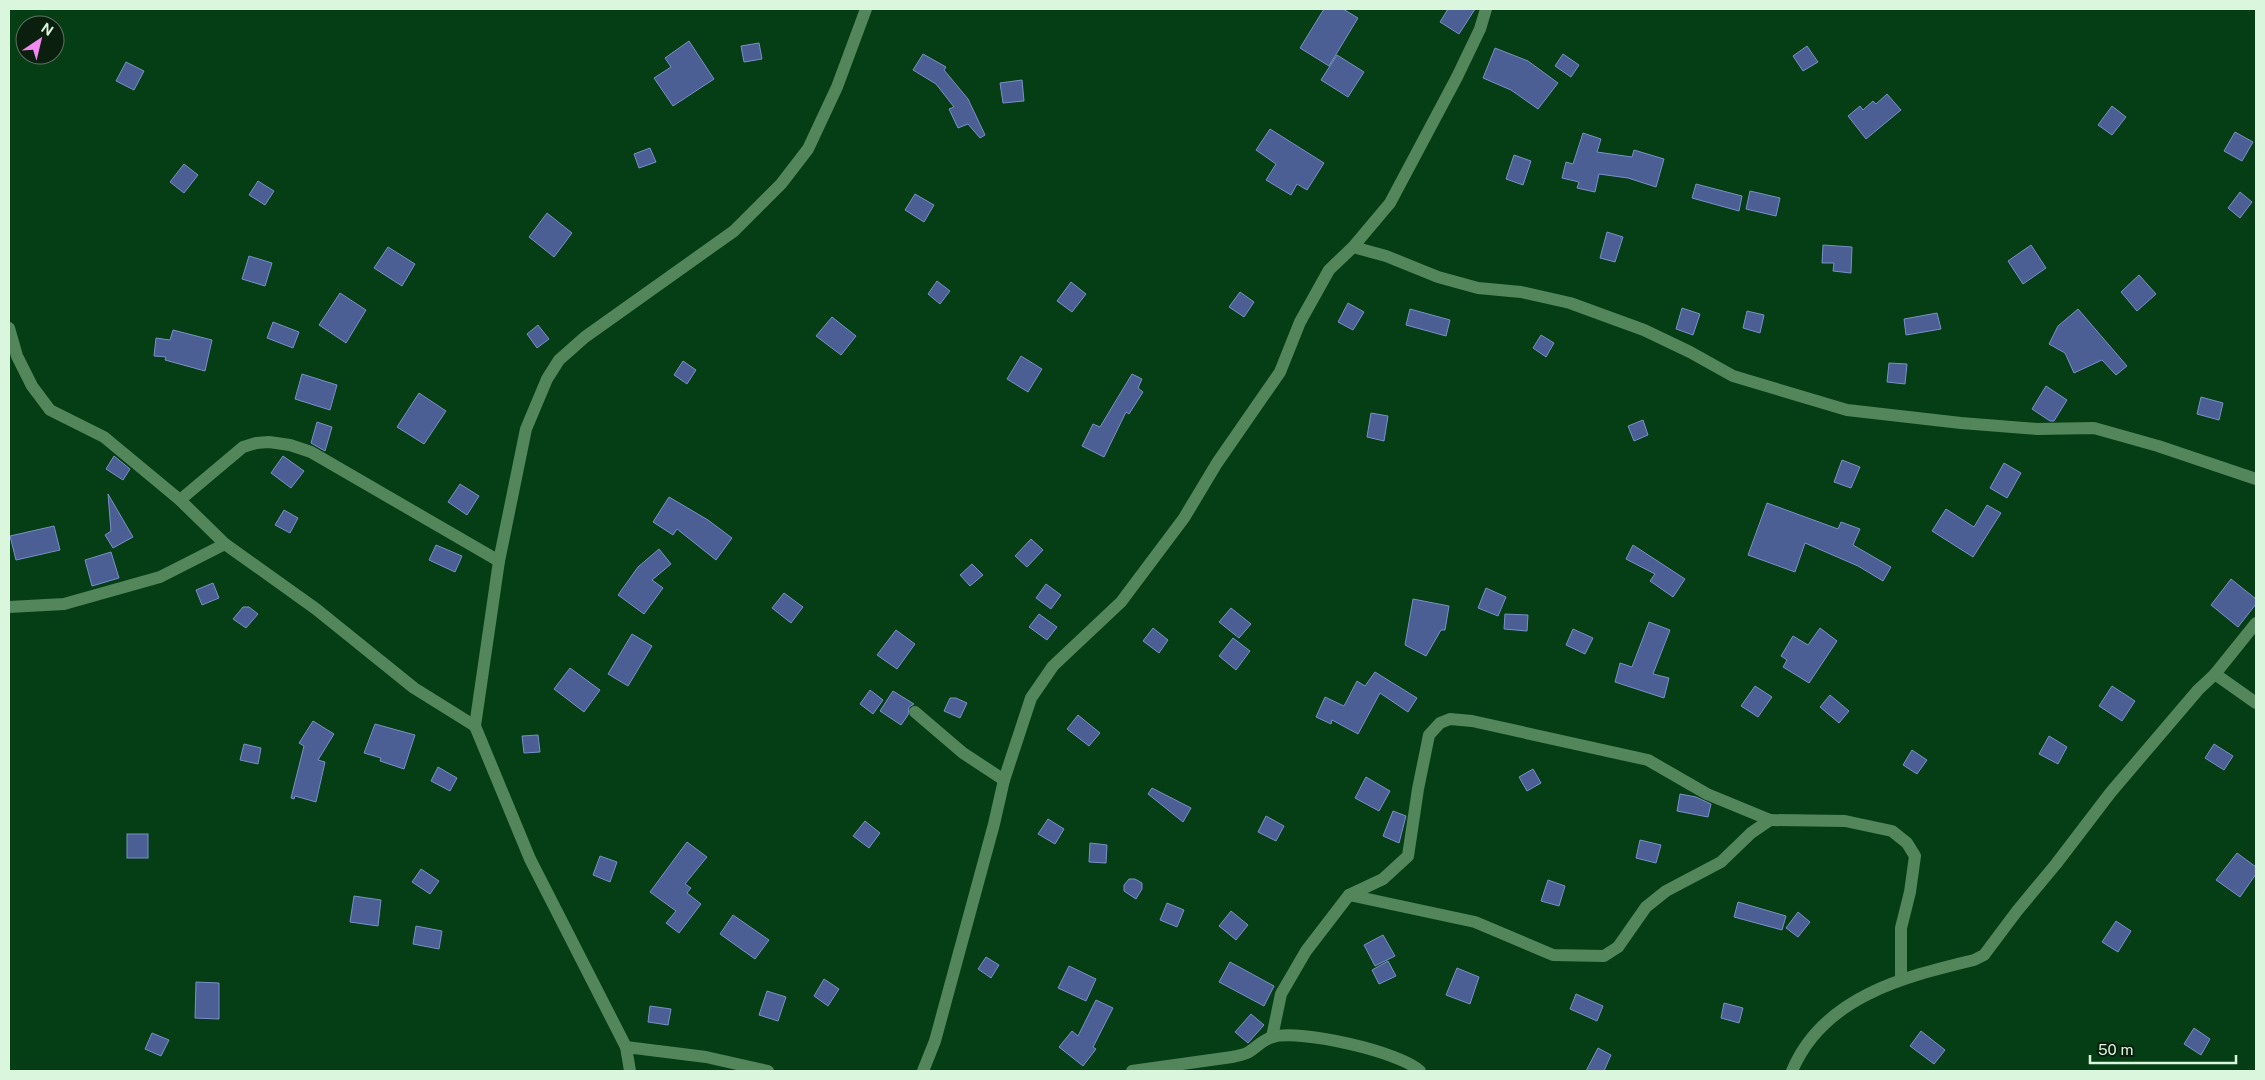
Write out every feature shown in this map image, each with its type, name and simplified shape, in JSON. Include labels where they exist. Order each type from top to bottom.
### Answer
[{"type":"street","points":[[630,1071],[626,1048],[530,859],[475,726],[499,561],[526,429],[546,379],[559,360],[585,337],[734,231],[781,184],[808,149],[837,87],[866,9]]},
{"type":"street","points":[[923,1071],[935,1041],[994,824],[1004,780],[1031,698],[1053,666],[1121,602],[1184,518],[1217,463],[1280,372],[1300,322],[1330,270],[1353,247],[1394,195],[1457,77],[1480,29],[1486,9]]},
{"type":"street","points":[[1353,247],[1386,256],[1438,276],[1478,288],[1520,292],[1570,302],[1644,330],[1690,352],[1733,376],[1847,410],[1970,424],[2037,429],[2094,428],[2158,446],[2256,479]]},
{"type":"street","points":[[9,328],[17,356],[32,386],[50,410],[104,437],[180,500],[224,544],[316,609],[414,688],[475,726]]},
{"type":"street","points":[[180,500],[243,448],[256,443],[269,442],[290,445],[311,452],[499,561]]},
{"type":"street","points":[[9,608],[64,604],[160,577],[224,544]]},
{"type":"street","points":[[1792,1071],[1798,1056],[1829,1018],[1875,990],[1901,978],[1974,960],[1984,955],[2110,792],[2198,690],[2215,674],[2256,623]]},
{"type":"street","points":[[2215,674],[2256,703]]},
{"type":"street","points":[[915,712],[963,753],[1004,780]]},
{"type":"street","points":[[1272,1037],[1281,994],[1306,951],[1349,895],[1383,879],[1408,856],[1418,789],[1430,735],[1440,723],[1450,719],[1472,721],[1648,760],[1707,794],[1770,820],[1845,821],[1892,831],[1907,843],[1915,856],[1910,892],[1901,928],[1901,978]]},
{"type":"street","points":[[1349,895],[1476,922],[1553,955],[1604,956],[1618,947],[1646,907],[1666,891],[1721,862],[1751,834],[1770,820]]},
{"type":"street","points":[[1132,1071],[1232,1057],[1246,1053],[1272,1037],[1315,1037],[1338,1041],[1396,1059],[1416,1067],[1420,1071]]},
{"type":"street","points":[[626,1048],[706,1057],[768,1071]]},
{"type":"building","points":[[1324,9],[1343,9],[1358,18],[1329,66],[1300,48]]},
{"type":"building","points":[[1448,9],[1475,9],[1459,34],[1440,22]]},
{"type":"building","points":[[689,41],[714,79],[673,106],[654,78],[671,67],[665,58]]},
{"type":"building","points":[[759,43],[762,59],[744,62],[741,46]]},
{"type":"building","points":[[1807,46],[1818,62],[1803,71],[1793,56]]},
{"type":"building","points":[[1495,48],[1528,61],[1558,83],[1538,109],[1511,90],[1483,78]]},
{"type":"building","points":[[923,54],[946,67],[944,70],[968,99],[985,135],[980,138],[968,124],[958,128],[949,109],[954,107],[936,84],[913,70]]},
{"type":"building","points":[[1563,54],[1579,65],[1571,77],[1555,66]]},
{"type":"building","points":[[1337,55],[1364,72],[1348,97],[1321,80]]},
{"type":"building","points":[[126,62],[144,71],[134,90],[116,81]]},
{"type":"building","points":[[1022,80],[1024,101],[1003,103],[1000,83]]},
{"type":"building","points":[[1887,94],[1901,110],[1866,139],[1848,116],[1860,106],[1863,110],[1873,101],[1876,104]]},
{"type":"building","points":[[2112,106],[2126,117],[2112,135],[2098,125]]},
{"type":"building","points":[[1270,129],[1324,163],[1307,190],[1297,184],[1291,195],[1266,180],[1276,164],[1256,150]]},
{"type":"building","points":[[2235,132],[2253,142],[2242,161],[2224,151]]},
{"type":"building","points":[[1583,133],[1601,139],[1597,152],[1632,157],[1634,150],[1664,159],[1656,187],[1628,178],[1599,174],[1595,192],[1577,188],[1579,182],[1562,178],[1566,162],[1573,164]]},
{"type":"building","points":[[650,148],[656,162],[639,168],[634,154]]},
{"type":"building","points":[[1514,155],[1531,161],[1523,185],[1506,179]]},
{"type":"building","points":[[184,164],[198,175],[184,193],[170,182]]},
{"type":"building","points":[[258,181],[274,191],[265,205],[249,195]]},
{"type":"building","points":[[1696,184],[1742,196],[1739,211],[1692,198]]},
{"type":"building","points":[[1750,191],[1780,198],[1776,216],[1746,209]]},
{"type":"building","points":[[2240,192],[2252,202],[2240,218],[2228,208]]},
{"type":"building","points":[[915,194],[934,205],[924,222],[905,210]]},
{"type":"building","points":[[547,213],[572,233],[554,257],[529,237]]},
{"type":"building","points":[[1607,232],[1623,237],[1615,262],[1600,258]]},
{"type":"building","points":[[1823,245],[1852,247],[1851,273],[1833,271],[1834,263],[1822,263]]},
{"type":"building","points":[[2031,245],[2046,268],[2023,284],[2008,261]]},
{"type":"building","points":[[388,247],[415,264],[402,286],[374,268]]},
{"type":"building","points":[[249,256],[272,263],[265,286],[242,279]]},
{"type":"building","points":[[2139,275],[2156,294],[2137,311],[2121,292]]},
{"type":"building","points":[[937,281],[950,291],[940,304],[928,294]]},
{"type":"building","points":[[1071,282],[1086,294],[1072,312],[1057,301]]},
{"type":"building","points":[[1240,292],[1254,302],[1244,317],[1229,307]]},
{"type":"building","points":[[340,293],[366,310],[346,343],[319,325]]},
{"type":"building","points":[[1348,303],[1364,312],[1353,330],[1338,322]]},
{"type":"building","points":[[1682,308],[1700,314],[1693,335],[1676,329]]},
{"type":"building","points":[[1410,309],[1450,320],[1446,336],[1406,325]]},
{"type":"building","points":[[2078,309],[2127,366],[2116,375],[2102,360],[2074,373],[2065,353],[2049,344],[2058,326]]},
{"type":"building","points":[[1747,311],[1764,315],[1760,333],[1743,328]]},
{"type":"building","points":[[1937,313],[1941,329],[1906,335],[1904,319]]},
{"type":"building","points":[[832,317],[856,336],[841,355],[816,336]]},
{"type":"building","points":[[273,322],[299,332],[293,348],[267,338]]},
{"type":"building","points":[[538,325],[549,339],[537,348],[527,334]]},
{"type":"building","points":[[173,330],[212,340],[205,371],[165,360],[166,357],[154,356],[156,338],[170,340]]},
{"type":"building","points":[[1541,335],[1554,343],[1546,357],[1533,348]]},
{"type":"building","points":[[1021,356],[1042,369],[1028,392],[1007,379]]},
{"type":"building","points":[[683,361],[696,370],[687,384],[674,375]]},
{"type":"building","points":[[1889,363],[1907,364],[1905,384],[1887,382]]},
{"type":"building","points":[[302,374],[337,385],[330,410],[295,399]]},
{"type":"building","points":[[1132,374],[1142,379],[1138,388],[1143,392],[1129,414],[1126,412],[1104,457],[1082,446],[1093,424],[1100,427]]},
{"type":"building","points":[[2046,386],[2067,400],[2054,421],[2050,421],[2032,409]]},
{"type":"building","points":[[419,393],[446,411],[424,444],[397,427]]},
{"type":"building","points":[[2201,397],[2223,403],[2219,420],[2197,414]]},
{"type":"building","points":[[1371,413],[1388,416],[1384,441],[1367,437]]},
{"type":"building","points":[[1643,420],[1648,435],[1634,441],[1628,426]]},
{"type":"building","points":[[317,422],[332,427],[325,451],[311,443]]},
{"type":"building","points":[[114,456],[130,469],[123,480],[106,469]]},
{"type":"building","points":[[283,456],[304,471],[291,488],[271,473]]},
{"type":"building","points":[[1842,460],[1860,467],[1851,488],[1834,482]]},
{"type":"building","points":[[2004,463],[2021,473],[2007,498],[1990,488]]},
{"type":"building","points":[[460,484],[479,496],[467,515],[448,502]]},
{"type":"building","points":[[108,494],[133,537],[113,548],[105,535],[111,531]]},
{"type":"building","points":[[669,497],[708,520],[732,538],[716,560],[677,529],[673,535],[653,522]]},
{"type":"building","points":[[1767,503],[1838,529],[1841,522],[1860,529],[1853,545],[1891,567],[1883,581],[1858,566],[1805,543],[1795,572],[1748,555]]},
{"type":"building","points":[[1987,505],[2001,513],[1973,557],[1932,531],[1946,509],[1974,527]]},
{"type":"building","points":[[284,510],[298,518],[290,533],[275,525]]},
{"type":"building","points":[[54,526],[60,550],[16,560],[10,536]]},
{"type":"building","points":[[1031,539],[1043,550],[1027,567],[1015,556]]},
{"type":"building","points":[[436,545],[462,556],[455,572],[429,560]]},
{"type":"building","points":[[1633,545],[1685,579],[1673,597],[1650,581],[1655,574],[1626,559]]},
{"type":"building","points":[[659,549],[671,564],[652,580],[663,588],[644,614],[618,595],[638,567]]},
{"type":"building","points":[[111,552],[119,578],[92,586],[85,560]]},
{"type":"building","points":[[972,564],[983,575],[970,586],[960,575]]},
{"type":"building","points":[[2231,579],[2256,599],[2256,604],[2238,627],[2211,605]]},
{"type":"building","points":[[213,583],[219,598],[202,605],[196,590]]},
{"type":"building","points":[[1046,584],[1061,595],[1051,609],[1036,598]]},
{"type":"building","points":[[1486,588],[1506,597],[1498,616],[1478,608]]},
{"type":"building","points":[[784,593],[803,607],[791,623],[772,608]]},
{"type":"building","points":[[1413,599],[1449,606],[1445,630],[1441,630],[1426,656],[1405,645]]},
{"type":"building","points":[[243,607],[249,607],[258,614],[246,628],[233,619]]},
{"type":"building","points":[[1231,608],[1251,624],[1239,638],[1219,622]]},
{"type":"building","points":[[1039,614],[1057,627],[1047,640],[1029,627]]},
{"type":"building","points":[[1505,614],[1528,615],[1527,631],[1504,629]]},
{"type":"building","points":[[1649,622],[1670,630],[1653,674],[1669,678],[1664,698],[1615,682],[1620,663],[1632,667]]},
{"type":"building","points":[[1153,628],[1168,640],[1159,653],[1143,641]]},
{"type":"building","points":[[1820,628],[1837,641],[1809,683],[1783,667],[1787,660],[1781,656],[1793,636],[1808,645]]},
{"type":"building","points":[[1573,629],[1593,638],[1585,654],[1566,645]]},
{"type":"building","points":[[896,630],[915,644],[897,669],[877,655]]},
{"type":"building","points":[[632,634],[652,646],[628,686],[608,674]]},
{"type":"building","points":[[1233,638],[1250,651],[1236,670],[1219,656]]},
{"type":"building","points":[[570,668],[600,690],[584,712],[554,689]]},
{"type":"building","points":[[1375,672],[1417,698],[1408,712],[1380,693],[1358,734],[1332,720],[1331,724],[1316,717],[1325,697],[1344,706],[1357,681],[1365,686]]},
{"type":"building","points":[[1755,686],[1772,697],[1758,717],[1741,706]]},
{"type":"building","points":[[2112,686],[2135,701],[2122,721],[2099,706]]},
{"type":"building","points":[[870,690],[883,700],[873,714],[860,704]]},
{"type":"building","points":[[893,691],[914,704],[909,707],[908,715],[901,725],[880,711]]},
{"type":"building","points":[[1830,695],[1849,711],[1839,723],[1820,707]]},
{"type":"building","points":[[950,698],[956,698],[967,703],[960,718],[944,711]]},
{"type":"building","points":[[1078,715],[1100,733],[1089,746],[1067,729]]},
{"type":"building","points":[[313,721],[334,734],[318,760],[325,762],[316,802],[295,796],[294,799],[291,798],[304,746],[299,743]]},
{"type":"building","points":[[375,724],[415,735],[404,769],[380,761],[381,758],[364,753]]},
{"type":"building","points":[[538,735],[540,752],[524,753],[522,736]]},
{"type":"building","points":[[2049,736],[2067,747],[2058,764],[2039,754]]},
{"type":"building","points":[[244,744],[261,748],[258,764],[240,760]]},
{"type":"building","points":[[2214,744],[2233,756],[2224,770],[2205,758]]},
{"type":"building","points":[[1912,750],[1927,760],[1917,774],[1903,765]]},
{"type":"building","points":[[438,767],[457,778],[450,791],[431,781]]},
{"type":"building","points":[[1533,769],[1541,783],[1527,791],[1519,777]]},
{"type":"building","points":[[1366,777],[1390,791],[1379,811],[1355,798]]},
{"type":"building","points":[[1152,788],[1191,808],[1183,822],[1148,794]]},
{"type":"building","points":[[1680,794],[1696,797],[1711,804],[1708,817],[1677,811]]},
{"type":"building","points":[[1393,811],[1406,816],[1399,843],[1383,836]]},
{"type":"building","points":[[1266,816],[1284,826],[1276,841],[1258,832]]},
{"type":"building","points":[[1048,819],[1064,829],[1055,844],[1038,834]]},
{"type":"building","points":[[865,821],[880,833],[869,848],[853,836]]},
{"type":"building","points":[[127,834],[148,834],[148,858],[127,858]]},
{"type":"building","points":[[1640,840],[1661,845],[1656,863],[1636,858]]},
{"type":"building","points":[[687,842],[707,857],[685,884],[691,888],[687,893],[701,904],[679,933],[666,923],[676,911],[650,892]]},
{"type":"building","points":[[1090,843],[1107,845],[1106,863],[1089,862]]},
{"type":"building","points":[[2237,853],[2256,867],[2256,874],[2240,897],[2216,880]]},
{"type":"building","points":[[600,856],[617,862],[610,882],[593,875]]},
{"type":"building","points":[[421,869],[439,881],[430,894],[412,882]]},
{"type":"building","points":[[1129,879],[1135,879],[1142,883],[1142,889],[1136,899],[1124,891],[1124,885]]},
{"type":"building","points":[[1548,880],[1565,886],[1559,906],[1541,901]]},
{"type":"building","points":[[354,896],[381,900],[378,926],[350,922]]},
{"type":"building","points":[[1738,902],[1786,916],[1782,930],[1734,917]]},
{"type":"building","points":[[1167,903],[1184,910],[1177,927],[1160,920]]},
{"type":"building","points":[[1231,911],[1248,925],[1236,940],[1219,926]]},
{"type":"building","points":[[1798,912],[1810,922],[1798,937],[1786,928]]},
{"type":"building","points":[[733,915],[769,940],[755,959],[720,934]]},
{"type":"building","points":[[2116,921],[2131,931],[2118,952],[2102,942]]},
{"type":"building","points":[[416,926],[442,931],[439,949],[413,944]]},
{"type":"building","points":[[1383,935],[1395,956],[1375,966],[1364,945]]},
{"type":"building","points":[[986,957],[999,965],[991,978],[978,969]]},
{"type":"building","points":[[1388,961],[1396,976],[1379,984],[1372,970]]},
{"type":"building","points":[[1230,962],[1274,986],[1264,1006],[1219,982]]},
{"type":"building","points":[[1069,966],[1096,979],[1086,1001],[1058,988]]},
{"type":"building","points":[[1457,968],[1479,977],[1470,1004],[1446,995]]},
{"type":"building","points":[[824,979],[839,989],[828,1006],[814,996]]},
{"type":"building","points":[[196,982],[219,983],[219,1019],[195,1018]]},
{"type":"building","points":[[767,991],[786,997],[778,1021],[759,1015]]},
{"type":"building","points":[[1576,994],[1603,1006],[1597,1021],[1570,1009]]},
{"type":"building","points":[[1096,1000],[1113,1008],[1093,1047],[1096,1049],[1083,1066],[1059,1047],[1072,1031],[1078,1036]]},
{"type":"building","points":[[1724,1003],[1743,1008],[1739,1023],[1721,1018]]},
{"type":"building","points":[[650,1006],[671,1009],[668,1025],[648,1022]]},
{"type":"building","points":[[1251,1014],[1264,1025],[1248,1043],[1235,1032]]},
{"type":"building","points":[[2194,1028],[2210,1039],[2201,1055],[2184,1044]]},
{"type":"building","points":[[1921,1031],[1945,1050],[1934,1064],[1910,1046]]},
{"type":"building","points":[[152,1033],[169,1040],[161,1056],[145,1049]]},
{"type":"building","points":[[1598,1048],[1611,1055],[1604,1071],[1586,1071]]}]
